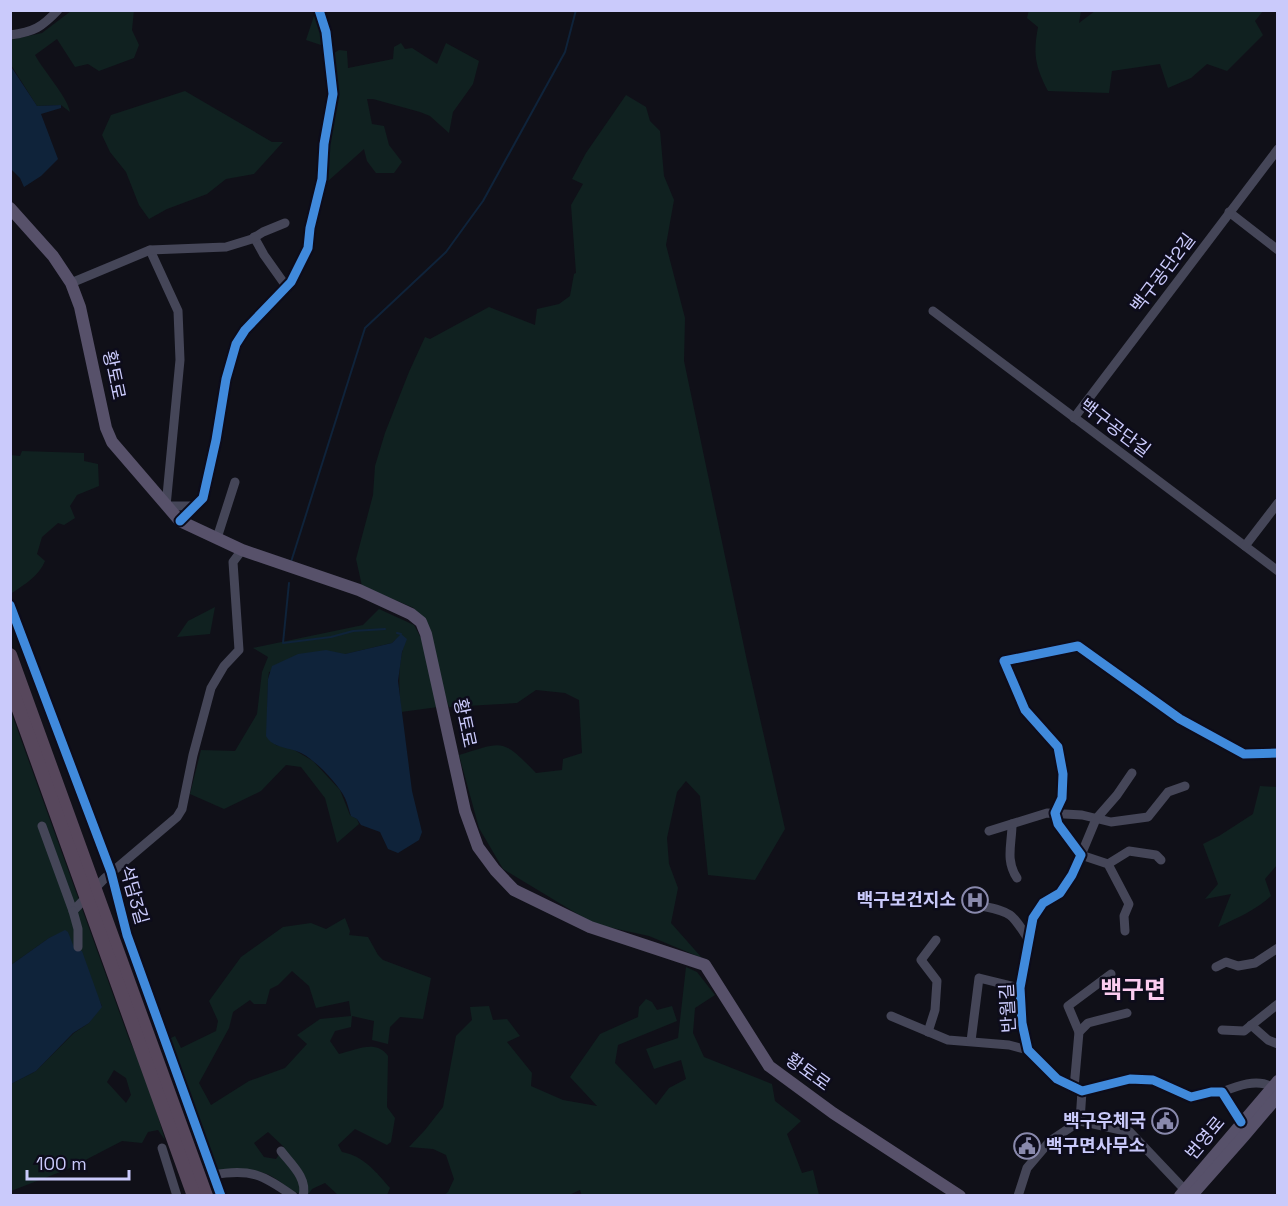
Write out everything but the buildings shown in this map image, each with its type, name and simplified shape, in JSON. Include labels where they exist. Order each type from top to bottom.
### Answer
[{"type":"highway","points":[[10,655],[98,913],[206,1196]]},
{"type":"highway","points":[[10,685],[85,877]]},
{"type":"highway","points":[[98,913],[194,1196]]},
{"type":"main road","name":"황토로","points":[[10,208],[53,256],[71,283],[80,307],[106,428],[112,442],[166,506],[185,524],[242,550],[359,590],[411,614],[421,622],[426,634],[446,719],[465,811],[478,847],[514,890],[590,927],[705,965],[769,1066],[833,1113],[960,1196]]},
{"type":"main road","name":"번영로","points":[[1187,1194],[1241,1122],[1276,1088]]},
{"type":"main road","name":"번영로","points":[[1187,1194],[1244,1137],[1276,1088]]},
{"type":"street","points":[[10,35],[28,33],[45,25],[58,10]]},
{"type":"street","points":[[185,524],[193,506],[203,498],[226,380],[236,344],[245,330],[286,286],[308,248],[310,228],[322,179],[324,144],[333,94],[326,32],[319,10]]},
{"type":"street","name":"백구공단2길","points":[[1074,418],[1278,149]]},
{"type":"street","points":[[1229,212],[1278,250]]},
{"type":"street","points":[[71,283],[150,250],[226,247],[285,224]]},
{"type":"street","points":[[254,237],[286,286]]},
{"type":"street","points":[[150,250],[178,311],[180,360],[166,506],[193,506]]},
{"type":"street","name":"백구공단길","points":[[933,311],[1278,571]]},
{"type":"street","points":[[217,538],[235,482]]},
{"type":"street","points":[[1245,546],[1278,503]]},
{"type":"street","points":[[73,911],[111,872],[177,817],[182,809],[193,755],[211,688],[224,666],[239,650],[233,562],[242,550]]},
{"type":"street","name":"석담3길","points":[[10,605],[111,872],[127,935],[221,1196]]},
{"type":"street","points":[[1125,931],[1124,916],[1129,904],[1108,864],[1081,855],[1058,824],[1055,813],[1062,798],[1063,774],[1058,747],[1025,710],[1004,661],[1078,646],[1180,719],[1244,754],[1278,753]]},
{"type":"street","name":"반월길","points":[[1028,1050],[1022,1023],[1020,988],[1033,918],[1043,903],[1060,893],[1072,875],[1096,819],[1132,773]]},
{"type":"street","points":[[989,831],[1047,813],[1082,814],[1111,822],[1148,817],[1168,792],[1185,786]]},
{"type":"street","points":[[1012,824],[1010,868],[1017,878]]},
{"type":"street","points":[[42,826],[73,911],[78,929],[78,947]]},
{"type":"street","points":[[1108,864],[1129,850],[1156,855],[1161,860]]},
{"type":"street","points":[[982,906],[1007,912],[1019,924],[1028,939]]},
{"type":"street","points":[[928,1032],[935,1010],[937,981],[921,960],[936,940]]},
{"type":"street","points":[[1216,967],[1226,962],[1238,966],[1255,963],[1278,948]]},
{"type":"street","points":[[1018,1195],[1027,1168],[1050,1141],[1080,1121],[1079,1032],[1068,1006],[1111,974]]},
{"type":"street","name":"반월길","points":[[971,1041],[979,978],[1020,988]]},
{"type":"street","points":[[1222,1030],[1244,1031],[1278,1004]]},
{"type":"street","points":[[1079,1032],[1088,1023],[1127,1013]]},
{"type":"street","name":"반월길","points":[[891,1016],[948,1040],[1009,1045],[1028,1050],[1057,1079],[1078,1089]]},
{"type":"street","points":[[1251,1025],[1268,1040],[1278,1044]]},
{"type":"street","points":[[1078,1089],[1130,1079],[1154,1080],[1191,1097],[1222,1092],[1244,1084],[1266,1083],[1276,1088]]},
{"type":"street","points":[[1222,1092],[1241,1122]]},
{"type":"street","name":"번영로","points":[[1080,1121],[1130,1132],[1187,1194]]},
{"type":"street","points":[[162,1148],[177,1196]]},
{"type":"street","points":[[281,1151],[302,1181],[303,1196]]},
{"type":"street","points":[[213,1175],[230,1172],[257,1173],[293,1196]]},
{"type":"shaded area","points":[[134,10],[132,30],[139,45],[134,58],[99,71],[88,64],[75,67],[57,39],[35,55],[65,99],[70,112],[61,105],[37,106],[11,65],[10,40],[42,33],[71,11]]},
{"type":"shaded area","points":[[1029,10],[1081,11],[1079,23],[1095,11],[1263,11],[1255,21],[1263,35],[1227,71],[1207,64],[1191,78],[1168,88],[1160,64],[1112,71],[1109,93],[1048,91],[1036,60],[1038,27],[1027,18]]},
{"type":"shaded area","points":[[315,13],[321,30],[321,45],[306,40]]},
{"type":"shaded area","points":[[401,43],[405,49],[412,48],[437,64],[446,43],[479,61],[473,84],[453,112],[449,133],[430,116],[367,99],[372,124],[384,126],[389,145],[402,162],[394,173],[376,173],[367,161],[364,149],[328,181],[331,55],[339,50],[347,51],[348,68],[393,59],[394,47]]},
{"type":"shaded area","points":[[185,91],[272,142],[283,142],[254,174],[226,179],[207,194],[167,209],[149,219],[139,205],[126,172],[110,152],[102,135],[111,115]]},
{"type":"shaded area","points":[[626,95],[646,107],[650,121],[660,131],[664,176],[674,200],[666,245],[685,318],[684,361],[785,829],[755,880],[708,875],[700,796],[686,781],[677,792],[667,838],[669,864],[678,888],[671,923],[702,958],[649,936],[594,924],[503,869],[479,828],[459,755],[494,745],[502,746],[516,753],[536,773],[562,770],[563,759],[582,753],[579,700],[565,693],[536,690],[517,703],[449,707],[414,608],[362,586],[356,559],[373,495],[375,466],[385,433],[425,337],[430,339],[489,307],[535,325],[537,309],[559,304],[570,296],[576,273],[571,205],[583,184],[572,179],[586,153]]},
{"type":"shaded area","points":[[22,451],[84,453],[84,461],[98,464],[99,486],[77,495],[70,506],[75,518],[64,525],[58,523],[42,537],[37,554],[45,561],[31,579],[12,593],[10,589],[11,455],[20,456]]},
{"type":"shaded area","points":[[215,607],[210,634],[177,637],[188,621]]},
{"type":"shaded area","points":[[379,609],[414,625],[422,640],[438,707],[401,712],[400,666],[406,639],[269,672],[268,679],[267,736],[276,745],[291,748],[313,761],[340,790],[350,815],[357,819],[359,824],[337,843],[325,798],[301,767],[286,765],[261,791],[224,809],[190,794],[201,750],[235,751],[257,714],[262,672],[268,657],[253,648],[363,625]]},
{"type":"shaded area","points":[[10,709],[129,1039],[146,1076],[165,1140],[158,1130],[148,1132],[142,1143],[122,1141],[68,1169],[11,1191],[11,1084],[36,1071],[74,1033],[89,1023],[102,1006],[65,931],[49,938],[11,965]],"holes":[[[114,1070],[126,1078],[131,1095],[126,1103],[107,1082]]]},
{"type":"shaded area","points":[[1260,786],[1277,787],[1277,865],[1265,879],[1271,896],[1253,910],[1218,927],[1231,894],[1205,899],[1218,884],[1203,844],[1253,814]]},
{"type":"shaded area","points":[[345,918],[350,931],[349,935],[368,937],[383,960],[431,978],[423,1019],[400,1017],[390,1027],[388,1044],[372,1040],[374,1021],[352,1016],[351,1027],[335,1031],[330,1041],[339,1054],[372,1047],[378,1048],[388,1056],[387,1107],[395,1118],[391,1142],[387,1145],[355,1129],[338,1145],[342,1152],[357,1157],[374,1171],[390,1188],[387,1195],[338,1195],[325,1183],[312,1189],[308,1195],[297,1193],[261,1172],[215,1170],[211,1151],[169,1039],[175,1036],[181,1048],[216,1031],[218,1021],[209,1001],[241,957],[283,927],[311,923],[326,929]],"holes":[[[292,971],[309,986],[316,1008],[349,1001],[351,1016],[320,1019],[297,1035],[307,1044],[285,1068],[249,1081],[211,1105],[199,1083],[229,1028],[233,1012],[250,1000],[254,1004],[266,1004],[270,989],[278,985]],[[268,1132],[284,1147],[276,1159],[264,1157],[254,1143]]]},
{"type":"shaded area","points":[[686,967],[697,972],[715,995],[695,1008],[693,1033],[704,1057],[772,1084],[775,1101],[801,1121],[787,1134],[802,1173],[813,1170],[819,1195],[582,1196],[580,1190],[567,1196],[444,1195],[448,1192],[454,1179],[446,1155],[433,1149],[409,1147],[443,1107],[456,1036],[472,1020],[470,1007],[489,1006],[493,1020],[507,1019],[520,1036],[507,1042],[532,1073],[531,1086],[563,1100],[597,1106],[570,1077],[600,1034],[638,1017],[639,1007],[646,999],[652,1002],[657,1010],[672,1006],[677,1021],[618,1045],[615,1063],[656,1105],[669,1088],[686,1079],[681,1060],[654,1069],[646,1049],[678,1038]]},
{"type":"water","points":[[10,65],[37,106],[61,105],[61,108],[41,114],[58,159],[41,176],[24,187],[20,178],[11,169]]},
{"type":"water","points":[[401,634],[407,639],[402,652],[398,681],[412,791],[422,832],[419,840],[398,853],[388,849],[380,832],[361,825],[351,816],[342,793],[333,780],[314,762],[298,752],[273,743],[266,736],[268,679],[272,666],[298,654],[326,650],[345,654],[392,643]]},
{"type":"water","points":[[65,930],[75,950],[82,951],[102,1007],[89,1023],[73,1033],[36,1071],[11,1084],[11,965],[49,938]]},
{"type":"waterway","points":[[291,562],[365,328],[446,252],[483,201],[565,52],[576,10]]},
{"type":"waterway","points":[[289,583],[283,643],[331,637],[353,631],[385,629]]},
{"type":"waterway","points":[[397,633],[401,634]]},
{"type":"cycle path","points":[[180,521],[203,498],[226,379],[236,344],[245,330],[291,282],[308,248],[310,228],[322,179],[324,144],[333,94],[326,32],[319,10]]},
{"type":"cycle path","points":[[10,605],[111,872],[127,935],[221,1196]]},
{"type":"cycle path","points":[[1241,1122],[1222,1092],[1191,1097],[1153,1080],[1130,1079],[1082,1091],[1057,1079],[1028,1050],[1022,1023],[1020,988],[1033,918],[1043,903],[1060,893],[1081,855],[1058,824],[1055,813],[1062,798],[1063,774],[1058,747],[1025,710],[1004,661],[1078,646],[1180,719],[1244,754],[1278,753]]},
{"type":"place","name":"백구보건지소","points":[[975,900]]},
{"type":"place","name":"백구우체국","points":[[1165,1121]]},
{"type":"place","name":"백구면사무소","points":[[1027,1146]]},
{"type":"district","name":"백구면","points":[[1133,990]]}]
